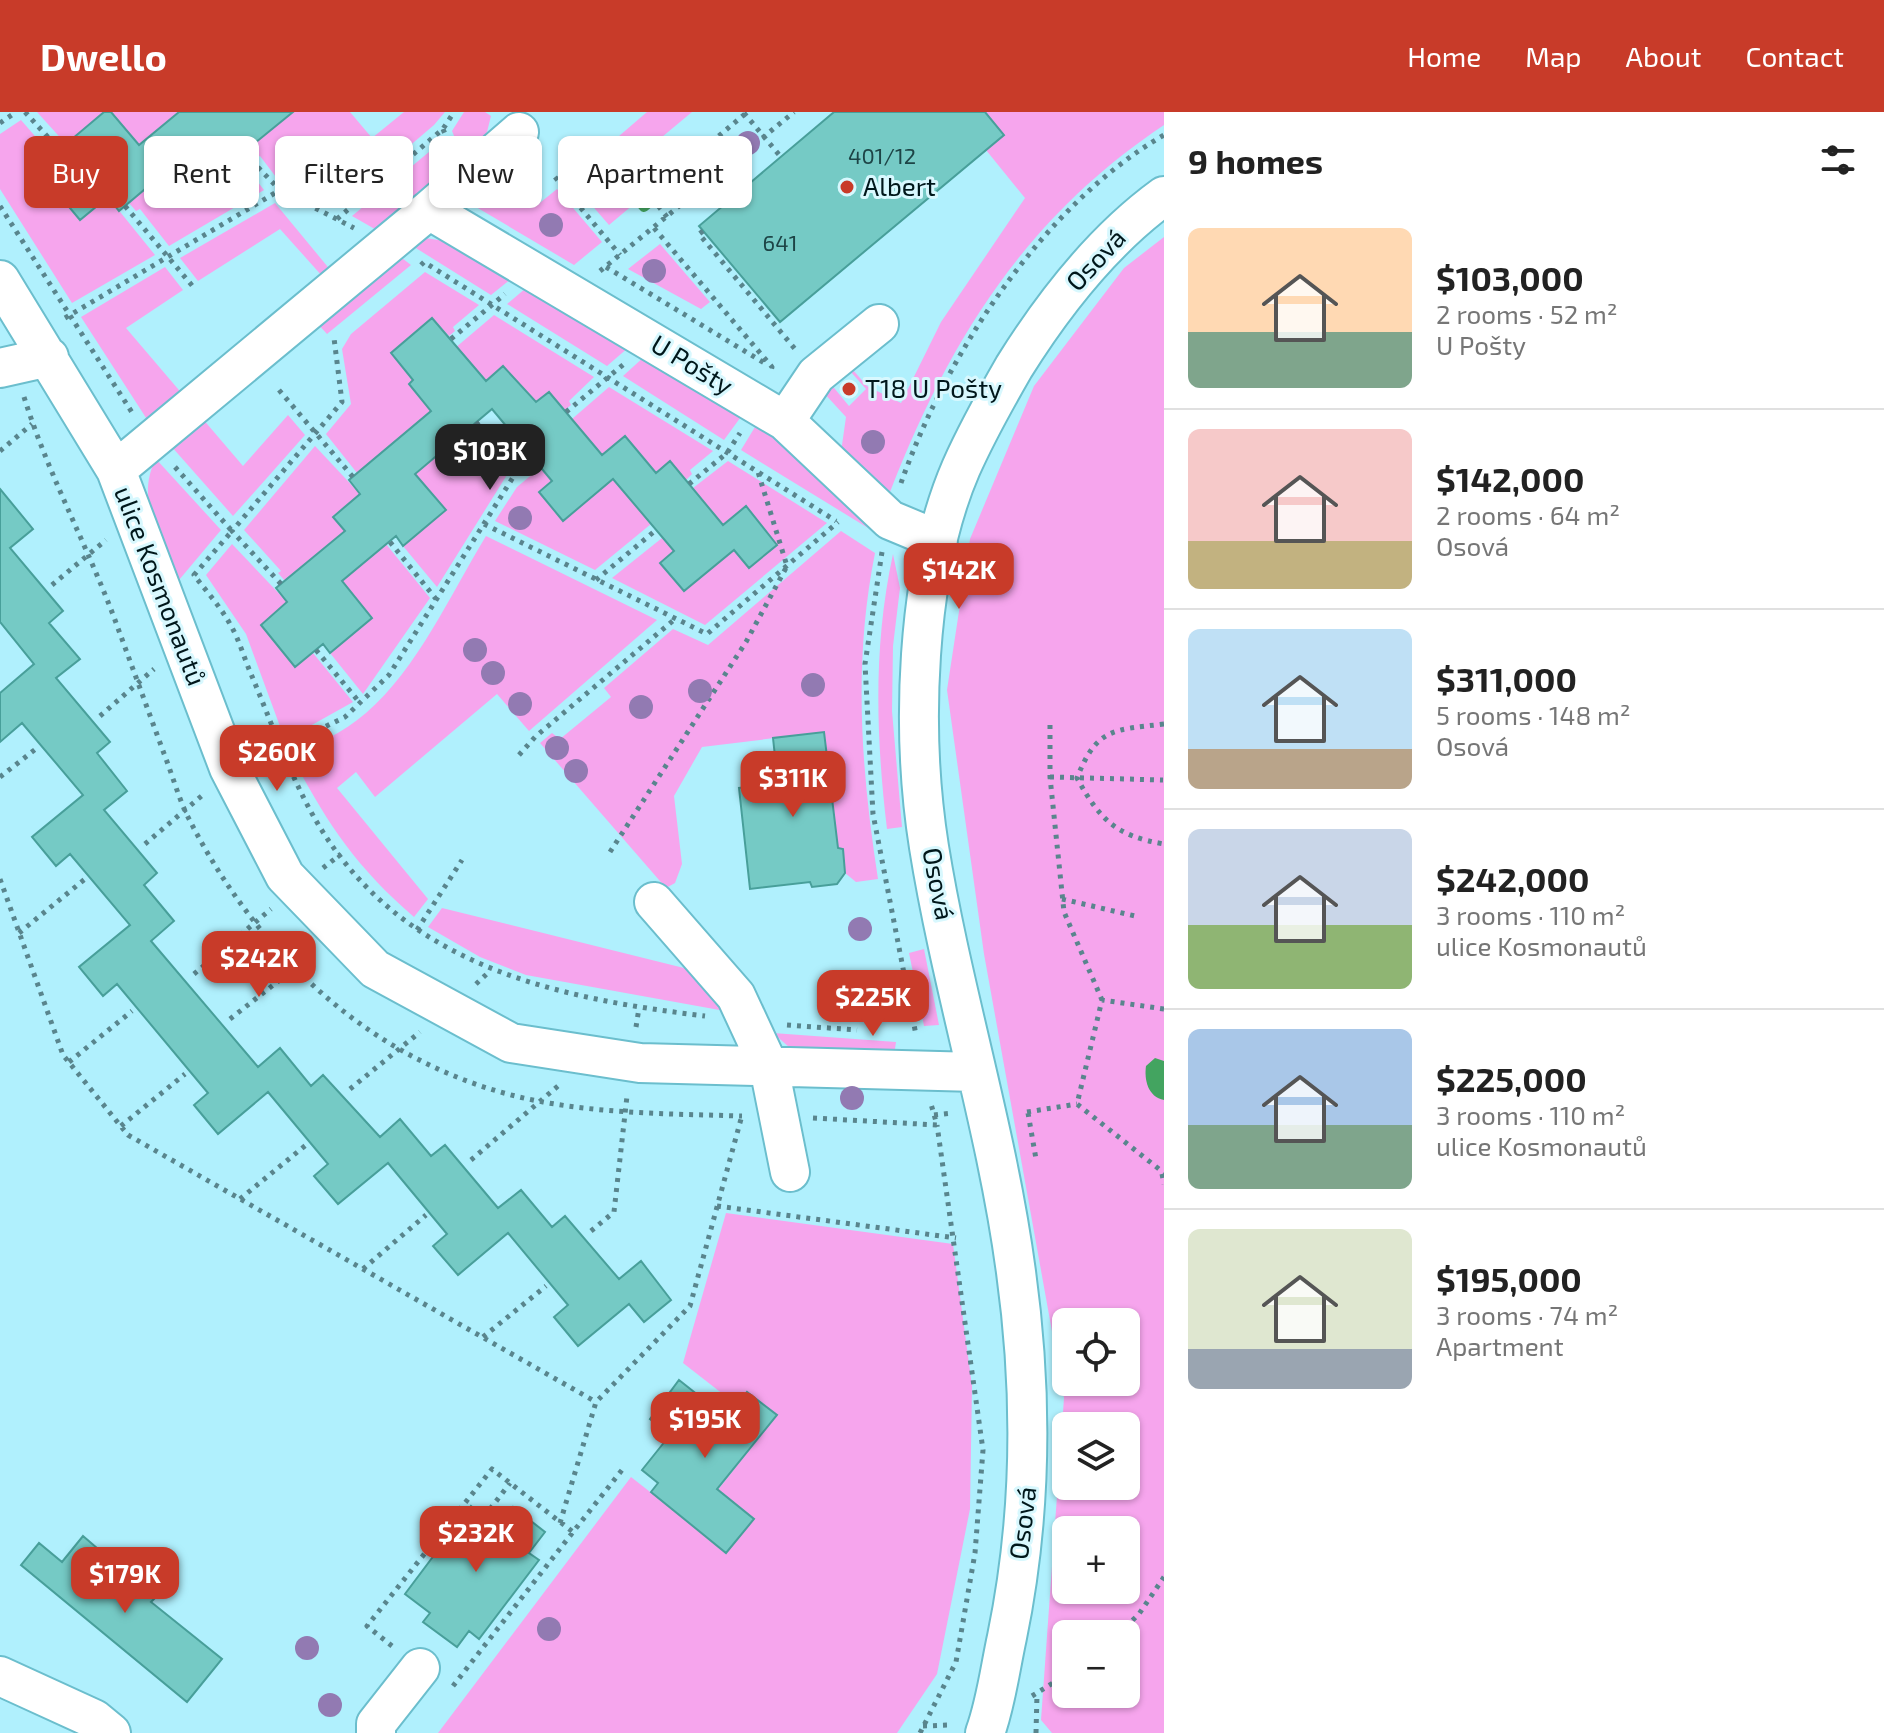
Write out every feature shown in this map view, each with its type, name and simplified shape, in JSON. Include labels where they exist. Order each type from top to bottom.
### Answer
[{"type":"street","points":[[116,470],[519,132]]},
{"type":"street","name":"Osová","points":[[985,1733],[1013,1604],[1029,1482],[1028,1376],[1016,1268],[929,846],[919,742],[922,644],[938,540],[960,470],[999,393],[1044,319],[1091,263],[1164,196]]},
{"type":"street","name":"U Pošty","points":[[429,210],[772,413],[890,520],[938,540]]},
{"type":"street","name":"ulice Kosmonautů","points":[[0,280],[116,470],[229,768],[285,876],[375,969],[511,1043],[632,1062],[976,1072]]},
{"type":"street","points":[[772,413],[810,368],[879,324]]},
{"type":"street","points":[[0,368],[49,357]]},
{"type":"street","points":[[654,902],[736,996],[769,1067],[790,1172]]},
{"type":"street","points":[[376,1733],[376,1724],[420,1668]]},
{"type":"street","points":[[0,1676],[94,1719],[111,1733]]},
{"type":"path","points":[[0,123],[16,112]]},
{"type":"path","points":[[25,112],[47,136]]},
{"type":"path","points":[[337,219],[443,129],[454,112]]},
{"type":"path","points":[[572,294],[794,112]]},
{"type":"path","points":[[667,217],[649,194],[744,113],[781,157]]},
{"type":"path","points":[[899,490],[955,361],[1036,246],[1086,193],[1140,149],[1164,135]]},
{"type":"path","points":[[259,168],[275,185]]},
{"type":"path","points":[[555,177],[620,255]]},
{"type":"path","points":[[68,314],[275,193]]},
{"type":"path","points":[[0,206],[141,427]]},
{"type":"path","points":[[127,208],[195,289]]},
{"type":"path","points":[[315,208],[361,231]]},
{"type":"path","points":[[654,228],[772,367],[772,413],[689,484]]},
{"type":"path","points":[[606,267],[772,367],[787,372],[810,368],[699,234],[703,231]]},
{"type":"path","points":[[412,272],[424,262],[849,529]]},
{"type":"path","points":[[451,339],[534,272]]},
{"type":"path","points":[[343,330],[332,339],[342,402],[194,575],[230,624],[283,750],[322,829],[374,897],[417,930],[490,971],[639,1008],[870,1031]]},
{"type":"path","points":[[566,412],[651,341]]},
{"type":"path","points":[[279,390],[353,477]]},
{"type":"path","points":[[476,422],[517,471]]},
{"type":"path","points":[[0,451],[32,424]]},
{"type":"path","points":[[283,750],[345,717],[389,675],[517,471],[533,458]]},
{"type":"path","points":[[173,464],[281,584]]},
{"type":"path","points":[[610,852],[746,642],[787,566],[758,472]]},
{"type":"path","points":[[52,585],[134,516]]},
{"type":"path","points":[[484,524],[707,634],[838,522]]},
{"type":"path","points":[[596,580],[656,530]]},
{"type":"path","points":[[390,542],[436,599]]},
{"type":"path","points":[[872,542],[883,549],[865,664],[873,814],[918,1044]]},
{"type":"path","points":[[519,755],[535,737],[675,619]]},
{"type":"path","points":[[100,716],[183,646]]},
{"type":"path","points":[[316,650],[360,703]]},
{"type":"path","points":[[1164,724],[1113,731],[1088,749],[1077,778],[1094,810],[1132,839],[1164,844]]},
{"type":"path","points":[[1050,725],[1050,777],[1064,912],[1102,1000],[1077,1104]]},
{"type":"path","points":[[0,777],[37,748]]},
{"type":"path","points":[[1050,777],[1163,780]]},
{"type":"path","points":[[194,974],[341,854]]},
{"type":"path","points":[[417,930],[462,860]]},
{"type":"path","points":[[0,879],[63,1055],[128,1135],[596,1402]]},
{"type":"path","points":[[19,933],[85,879]]},
{"type":"path","points":[[1062,899],[1135,916]]},
{"type":"path","points":[[230,1019],[341,934]]},
{"type":"path","points":[[1102,1000],[1164,1009]]},
{"type":"path","points":[[591,1231],[614,1212],[639,1008]]},
{"type":"path","points":[[69,1062],[132,1011]]},
{"type":"path","points":[[900,1034],[916,1035]]},
{"type":"path","points":[[471,1160],[591,1055]]},
{"type":"path","points":[[121,1126],[185,1074]]},
{"type":"path","points":[[920,1733],[956,1662],[975,1553],[983,1450],[956,1238],[937,1125],[928,1092]]},
{"type":"path","points":[[1028,1113],[1077,1104],[1163,1173],[1164,1184]]},
{"type":"path","points":[[560,1523],[596,1402],[690,1306],[742,1116],[937,1125]]},
{"type":"path","points":[[240,1199],[306,1145]]},
{"type":"path","points":[[717,1206],[956,1238]]},
{"type":"path","points":[[363,1269],[426,1215]]},
{"type":"path","points":[[483,1337],[546,1286]]},
{"type":"path","points":[[573,1532],[492,1469],[367,1626],[449,1691],[622,1470]]},
{"type":"path","points":[[484,1517],[510,1483]]},
{"type":"path","points":[[1133,1620],[1164,1577]]},
{"type":"path","points":[[1036,1733],[1037,1693]]},
{"type":"shaded area","points":[[37,112],[104,112],[76,136],[59,136]]},
{"type":"shaded area","points":[[111,112],[179,112],[150,136],[144,136],[139,145]]},
{"type":"shaded area","points":[[293,112],[350,112],[370,136],[275,136],[275,176],[259,156],[259,140]]},
{"type":"shaded area","points":[[404,112],[445,112],[413,143],[413,136],[374,136]]},
{"type":"shaded area","points":[[464,112],[485,112],[491,116],[484,136],[454,136],[452,131]]},
{"type":"shaded area","points":[[647,112],[692,112],[663,136],[619,136]]},
{"type":"shaded area","points":[[985,112],[1164,112],[1164,125],[1115,161],[1071,200],[1032,241],[966,333],[938,383],[890,492],[878,489],[841,452],[846,417],[823,392],[830,383],[849,406],[866,389],[850,371],[853,370],[867,386],[901,403],[941,322],[1025,198],[986,150],[1004,135]]},
{"type":"shaded area","points":[[21,120],[35,136],[24,136],[24,208],[76,208],[80,219],[94,208],[117,208],[155,255],[72,303],[0,189],[0,134]]},
{"type":"shaded area","points":[[429,152],[429,191],[413,204],[413,165]]},
{"type":"shaded area","points":[[557,189],[558,208],[573,208],[602,242],[574,265],[478,208],[542,208],[542,201]]},
{"type":"shaded area","points":[[144,190],[144,208],[233,208],[169,246],[140,209],[136,211],[129,203]]},
{"type":"shaded area","points":[[275,203],[275,208],[279,208],[332,272],[323,277],[280,229],[198,281],[180,258]]},
{"type":"shaded area","points":[[362,208],[409,208],[380,232],[352,216]]},
{"type":"shaded area","points":[[594,208],[629,208],[609,225]]},
{"type":"shaded area","points":[[1164,237],[1164,1733],[1052,1733],[1041,1720],[1052,1566],[1052,1604],[1140,1604],[1140,1516],[1056,1516],[1057,1500],[1140,1500],[1140,1412],[1063,1412],[1064,1396],[1140,1396],[1140,1308],[1052,1308],[1052,1331],[984,954],[947,690],[970,539],[1034,386],[1124,268]]},
{"type":"shaded area","points":[[425,238],[445,241],[511,279],[491,295],[411,245]]},
{"type":"shaded area","points":[[660,244],[710,302],[701,309],[628,269]]},
{"type":"shaded area","points":[[398,255],[411,265],[327,334],[317,323]]},
{"type":"shaded area","points":[[165,267],[183,290],[126,328],[184,396],[150,424],[81,317]]},
{"type":"shaded area","points":[[425,272],[479,305],[453,327],[455,331],[449,336],[432,318],[391,353],[413,380],[409,384],[431,411],[357,473],[326,434],[351,404],[342,349],[351,334]]},
{"type":"shaded area","points":[[526,288],[629,347],[607,366],[507,304]]},
{"type":"shaded area","points":[[494,315],[594,377],[569,401],[571,405],[565,410],[549,392],[536,402],[477,389],[448,354]]},
{"type":"shaded area","points":[[645,356],[743,414],[724,440],[623,376]]},
{"type":"shaded area","points":[[609,387],[713,451],[690,470],[692,474],[686,480],[670,462],[656,473],[625,436],[597,459],[572,419]]},
{"type":"shaded area","points":[[288,415],[305,435],[233,516],[171,446],[202,418],[243,466]]},
{"type":"shaded area","points":[[758,422],[780,437],[868,528],[741,450]]},
{"type":"shaded area","points":[[473,425],[510,470],[437,587],[403,546],[445,510],[415,474]]},
{"type":"shaded area","points":[[315,446],[360,494],[333,516],[345,531],[285,581],[278,573],[281,571],[244,530]]},
{"type":"shaded area","points":[[156,459],[221,530],[179,580],[158,535],[149,505],[150,474]]},
{"type":"shaded area","points":[[728,461],[827,523],[705,625],[612,578],[662,538],[674,551],[660,563],[734,550],[749,567],[777,546],[746,506],[719,528],[693,488]]},
{"type":"shaded area","points":[[541,467],[552,481],[539,493],[563,521],[613,479],[651,524],[595,570],[495,521],[517,487]]},
{"type":"shaded area","points":[[841,531],[875,553],[864,635],[862,716],[867,797],[878,879],[856,882],[845,873],[843,849],[838,848],[824,732],[702,747],[674,796],[682,864],[675,883],[666,888],[540,743],[552,733],[560,739],[611,697],[604,688],[673,629],[708,645]]},
{"type":"shaded area","points":[[486,536],[657,620],[529,731],[497,694],[375,797],[356,772],[337,788],[428,899],[414,917],[375,880],[344,842],[291,755],[348,726],[385,695],[432,630]]},
{"type":"shaded area","points":[[232,544],[287,602],[261,625],[295,667],[313,653],[353,702],[285,740],[246,634],[206,575]]},
{"type":"shaded area","points":[[386,544],[430,598],[363,694],[330,653],[372,618],[342,581]]},
{"type":"shaded area","points":[[893,554],[900,588],[893,646],[892,711],[902,827],[887,829],[880,760],[878,692],[882,623]]},
{"type":"shaded area","points":[[442,908],[696,971],[725,1011],[526,975],[480,957],[428,927]]},
{"type":"shaded area","points":[[924,949],[939,1025],[924,1026],[909,953]]},
{"type":"shaded area","points":[[773,1033],[896,1042],[894,1055],[789,1047]]},
{"type":"shaded area","points":[[1155,1058],[1164,1061],[1164,1100],[1151,1092],[1147,1082],[1146,1066]]},
{"type":"shaded area","points":[[726,1213],[953,1244],[972,1386],[970,1509],[937,1674],[897,1733],[438,1733],[631,1477],[691,1524],[776,1416],[748,1392],[737,1405],[683,1363]]},
{"type":"building","points":[[104,112],[111,112],[139,145],[144,141],[144,190],[128,203],[128,136],[76,136]]},
{"type":"building","points":[[179,112],[293,112],[259,140],[259,136],[150,136]]},
{"type":"building","points":[[834,112],[985,112],[1004,135],[780,322],[699,226],[720,208],[752,208],[752,181]]},
{"type":"building","points":[[70,208],[95,208],[80,220]]},
{"type":"building","points":[[432,318],[486,381],[503,366],[536,402],[549,392],[602,455],[625,436],[656,473],[670,461],[723,525],[746,506],[777,545],[749,568],[734,550],[684,591],[660,563],[674,551],[613,479],[563,521],[539,492],[552,481],[492,409],[415,474],[446,510],[403,546],[396,536],[342,581],[372,618],[330,653],[323,644],[295,667],[261,625],[287,602],[276,588],[345,531],[333,517],[360,494],[349,480],[431,411],[409,384],[413,380],[391,353]]},
{"type":"building","points":[[0,489],[33,529],[10,548],[63,611],[49,623],[80,659],[56,678],[110,742],[97,753],[127,791],[104,810],[157,873],[144,885],[174,921],[151,941],[258,1067],[280,1048],[311,1086],[323,1075],[380,1137],[400,1119],[431,1156],[445,1145],[498,1208],[521,1190],[552,1227],[565,1216],[619,1279],[641,1261],[671,1300],[644,1322],[629,1304],[578,1346],[554,1317],[568,1305],[508,1233],[458,1275],[433,1246],[447,1234],[388,1163],[338,1204],[314,1176],[328,1164],[268,1092],[218,1134],[194,1105],[208,1093],[117,984],[103,996],[79,967],[130,925],[70,854],[56,866],[32,837],[83,795],[22,723],[0,742],[0,693],[34,664],[0,622]]},
{"type":"building","points":[[824,732],[838,848],[843,849],[845,873],[837,884],[812,887],[810,882],[750,889],[739,788],[778,784],[773,738]]},
{"type":"building","points":[[679,1380],[727,1418],[747,1392],[777,1415],[717,1489],[754,1519],[726,1553],[651,1492],[658,1483],[642,1470],[670,1435],[650,1419]]},
{"type":"building","points":[[471,1506],[497,1527],[513,1507],[545,1532],[529,1553],[539,1560],[479,1639],[469,1631],[457,1647],[423,1622],[430,1613],[405,1594]]},
{"type":"building","points":[[83,1536],[155,1598],[151,1602],[222,1659],[187,1702],[21,1565],[39,1543],[62,1562]]},
{"type":"place","name":"Albert","points":[[847,187]]},
{"type":"place","name":"T18 U Pošty","points":[[849,389]]}]
